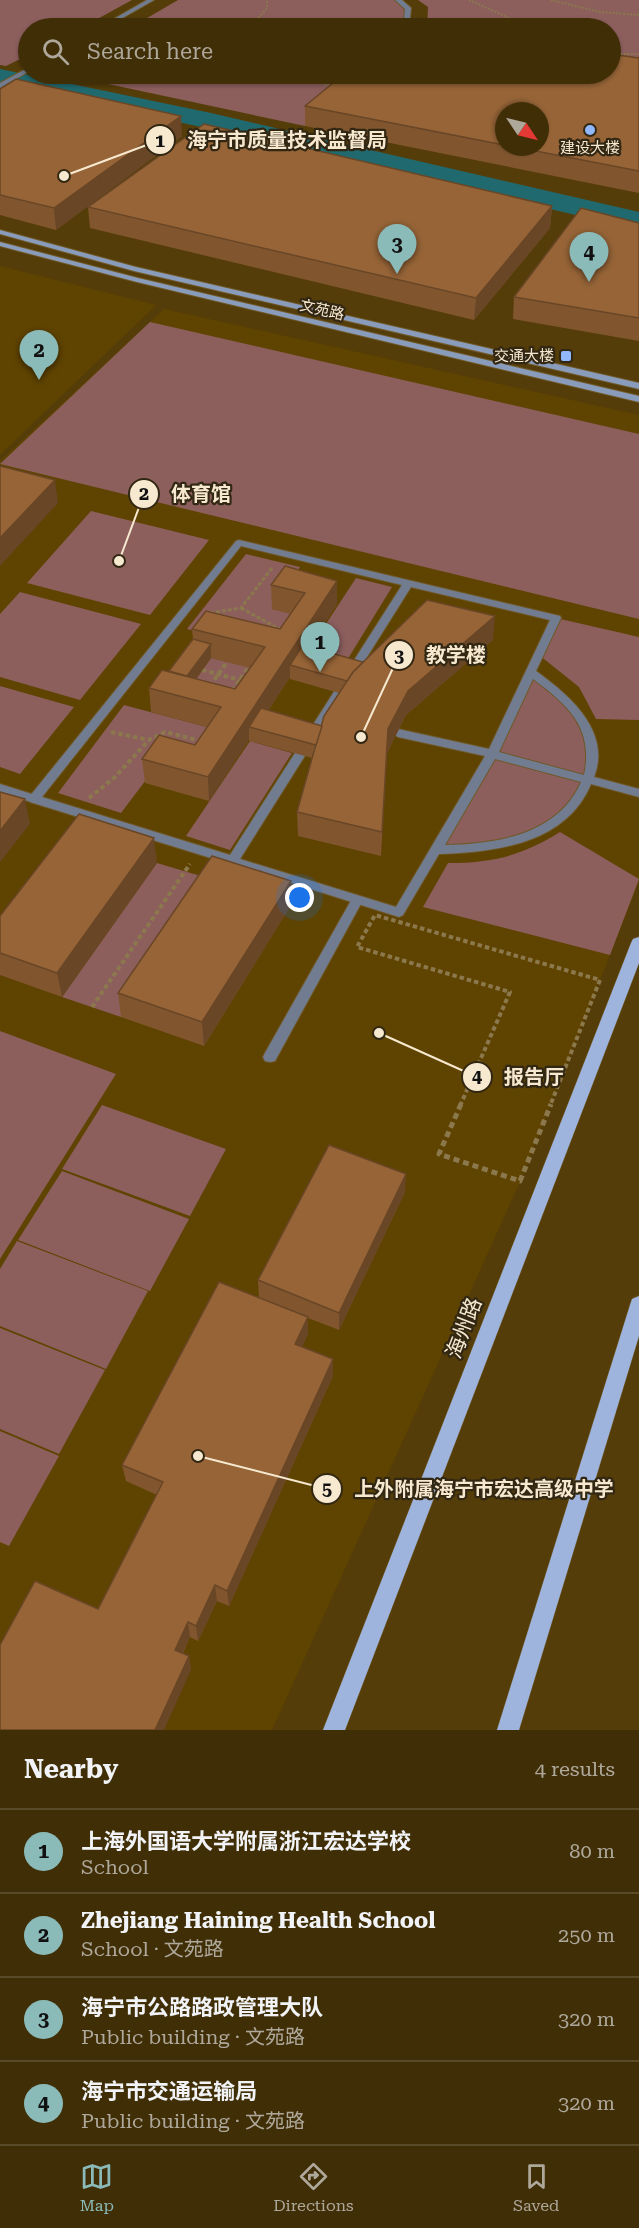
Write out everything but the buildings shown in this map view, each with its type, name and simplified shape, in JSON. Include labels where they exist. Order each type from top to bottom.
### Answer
[{"type":"main road","name":"文苑路","points":[[0,232],[134,269],[639,386]]},
{"type":"main road","name":"文苑路","points":[[0,244],[137,280],[639,399]]},
{"type":"main road","name":"海州路","points":[[334,1730],[639,944]]},
{"type":"main road","points":[[508,1730],[632,1352],[639,1305]]},
{"type":"street","points":[[119,18],[151,0]]},
{"type":"street","points":[[398,0],[408,8],[407,18]]},
{"type":"street","points":[[0,86],[18,76]]},
{"type":"street","points":[[34,798],[239,543],[556,618],[492,754],[436,850],[496,846],[540,831],[573,807],[590,779],[593,761],[588,730],[567,701],[531,672]]},
{"type":"street","points":[[232,862],[408,583]]},
{"type":"street","points":[[398,733],[492,754],[639,793]]},
{"type":"street","points":[[0,788],[232,862],[399,912],[492,754]]},
{"type":"street","points":[[270,1058],[357,900]]},
{"type":"path","points":[[258,18],[267,8],[267,0]]},
{"type":"path","points":[[470,0],[510,18]]},
{"type":"path","points":[[551,0],[600,12],[639,15]]},
{"type":"path","points":[[621,54],[639,54]]},
{"type":"path","points":[[326,84],[335,87]]},
{"type":"path","points":[[241,608],[283,554]]},
{"type":"path","points":[[179,617],[241,608],[292,636]]},
{"type":"path","points":[[204,695],[227,662]]},
{"type":"path","points":[[226,700],[249,667]]},
{"type":"path","points":[[202,670],[246,681]]},
{"type":"path","points":[[203,687],[214,690]]},
{"type":"path","points":[[225,693],[236,695]]},
{"type":"path","points":[[91,727],[149,740]]},
{"type":"path","points":[[74,812],[115,777],[149,740],[165,732],[204,742]]},
{"type":"path","points":[[92,1007],[199,851]]},
{"type":"path","points":[[375,915],[600,980],[520,1181],[439,1154],[510,992],[357,947],[375,915]]},
{"type":"shaded area","points":[[0,0],[132,0],[99,18],[18,18],[18,60],[6,66],[0,65]]},
{"type":"shaded area","points":[[178,0],[398,0],[408,8],[407,18],[147,18]]},
{"type":"shaded area","points":[[418,0],[639,0],[639,73],[621,70],[621,18],[427,18],[428,7]]},
{"type":"shaded area","points":[[108,84],[355,84],[305,126]]},
{"type":"shaded area","points":[[0,266],[156,305],[0,455]]},
{"type":"shaded area","points":[[164,309],[639,415],[639,882],[520,1182],[272,1730],[0,1730],[0,461]]},
{"type":"shaded area","points":[[150,322],[639,434],[639,619],[0,464]]},
{"type":"shaded area","points":[[91,511],[209,540],[150,615],[27,583]]},
{"type":"shaded area","points":[[246,554],[300,567],[272,609],[305,617],[281,653],[187,629]]},
{"type":"shaded area","points":[[356,578],[392,587],[341,670],[303,659]]},
{"type":"shaded area","points":[[20,592],[141,624],[80,700],[0,677],[0,614]]},
{"type":"shaded area","points":[[556,618],[639,637],[639,720],[596,719],[579,687],[539,655]]},
{"type":"shaded area","points":[[211,658],[266,671],[236,713],[182,699]]},
{"type":"shaded area","points":[[531,672],[579,715],[593,761],[572,807],[519,840],[436,850]]},
{"type":"shaded area","points":[[0,686],[74,707],[20,774],[0,767]]},
{"type":"shaded area","points":[[124,705],[222,731],[197,770],[161,760],[121,813],[58,793]]},
{"type":"shaded area","points":[[250,741],[292,753],[230,850],[186,836]]},
{"type":"shaded area","points":[[560,832],[639,879],[610,955],[423,907],[448,863],[493,860],[532,847]]},
{"type":"shaded area","points":[[157,863],[214,880],[121,1017],[62,997]]},
{"type":"shaded area","points":[[0,1031],[116,1074],[0,1259]]},
{"type":"shaded area","points":[[102,1105],[226,1149],[190,1216],[62,1169]]},
{"type":"shaded area","points":[[62,1171],[189,1219],[150,1291],[18,1240]]},
{"type":"shaded area","points":[[17,1241],[148,1291],[106,1369],[0,1326],[0,1269]]},
{"type":"shaded area","points":[[0,1328],[105,1370],[59,1454],[0,1429]]},
{"type":"shaded area","points":[[0,1431],[59,1456],[9,1546],[0,1542]]},
{"type":"waterway","points":[[0,77],[18,81]]},
{"type":"waterway","points":[[34,84],[211,121],[639,221]]},
{"type":"place","name":"建设大楼","points":[[590,130]]},
{"type":"place","name":"海宁市质量技术监督局","points":[[64,176]]},
{"type":"place","name":"海宁市公路路政管理大队","points":[[397,274]]},
{"type":"place","name":"海宁市交通运输局","points":[[589,282]]},
{"type":"place","name":"交通大楼","points":[[566,356]]},
{"type":"place","name":"Zhejiang Haining Health School","points":[[39,380]]},
{"type":"place","name":"体育馆","points":[[119,561]]},
{"type":"place","name":"上海外国语大学附属浙江宏达学校","points":[[320,672]]},
{"type":"place","name":"教学楼","points":[[361,737]]},
{"type":"place","name":"报告厅","points":[[379,1033]]},
{"type":"place","name":"上外附属海宁市宏达高级中学","points":[[198,1456]]}]
